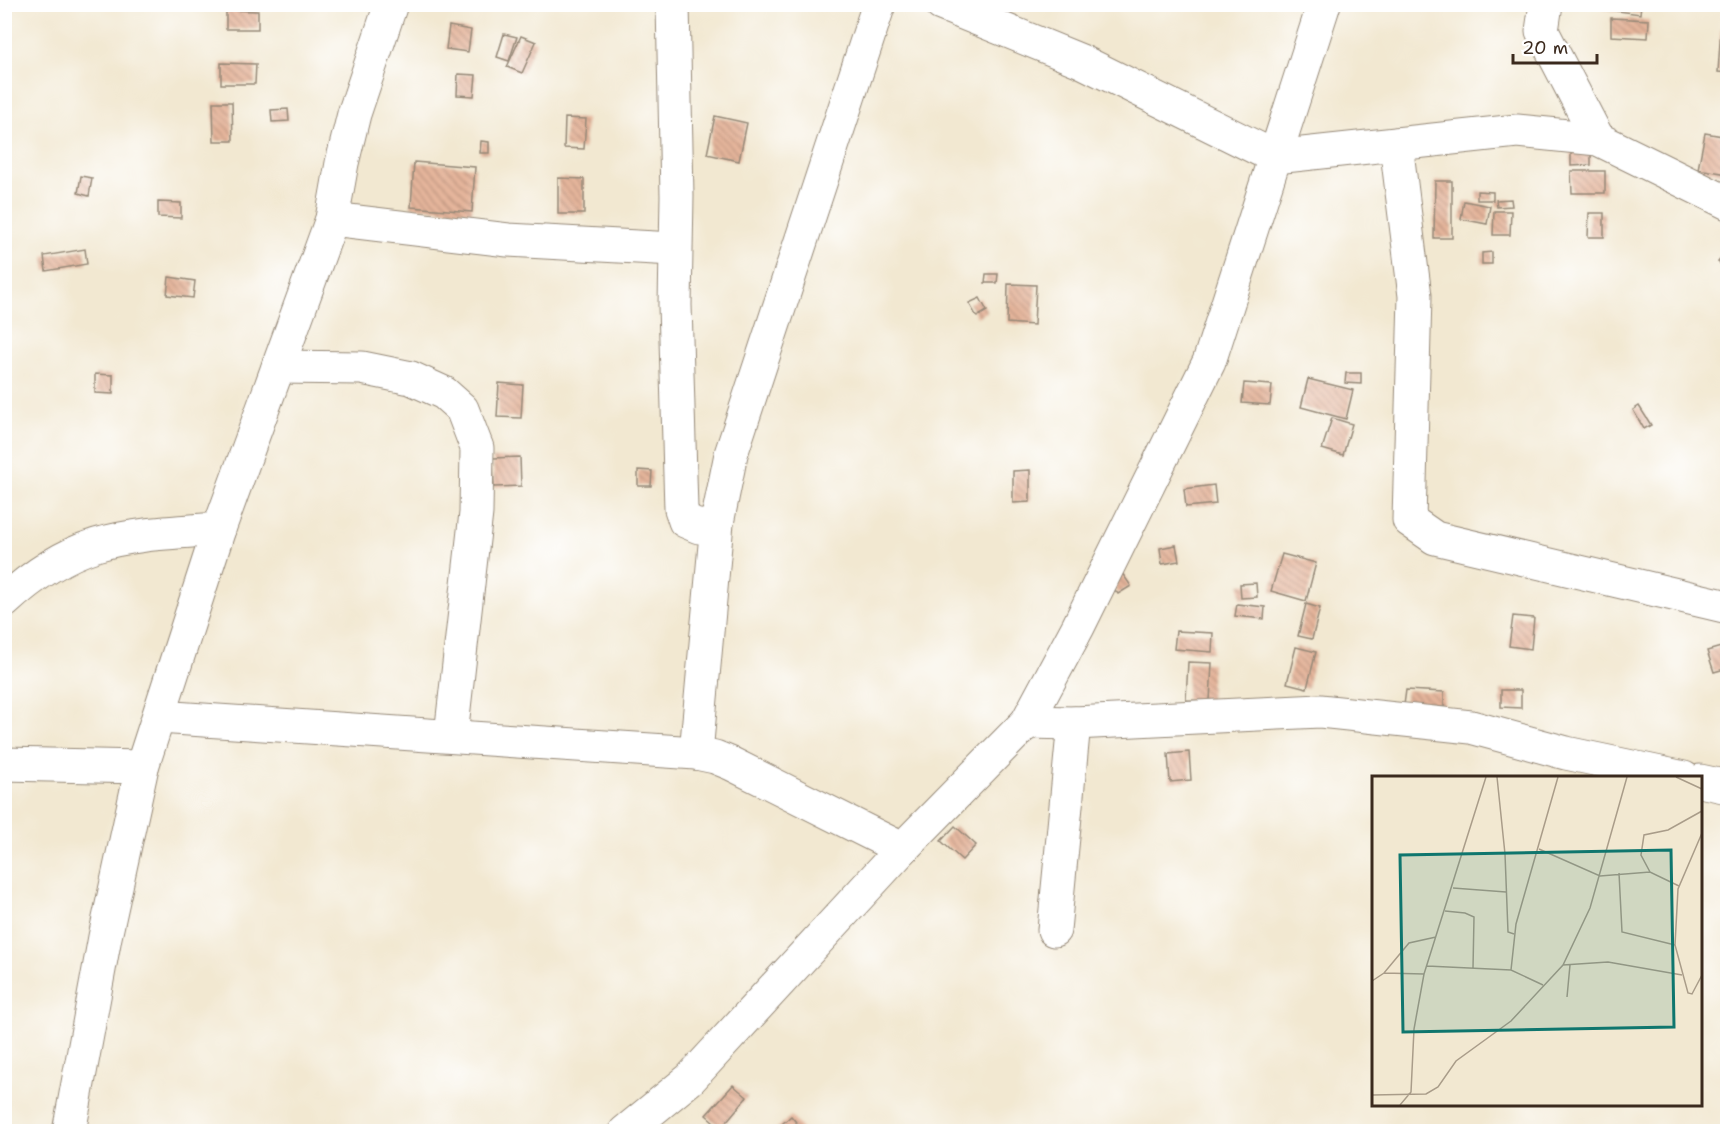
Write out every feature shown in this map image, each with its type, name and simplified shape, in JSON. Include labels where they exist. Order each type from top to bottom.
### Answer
[{"type":"street","points":[[69,1131],[103,948],[142,766],[219,529],[332,219],[354,114],[391,4]]},
{"type":"street","points":[[673,4],[677,196],[674,249],[681,509],[685,521],[699,527],[717,523]]},
{"type":"street","points":[[696,753],[717,523],[734,444],[879,4]]},
{"type":"street","points":[[941,4],[1081,61],[1275,157],[1516,131],[1598,139],[1728,203]]},
{"type":"street","points":[[625,1131],[690,1079],[902,849],[1027,722],[1078,627],[1209,362],[1324,4]]},
{"type":"street","points":[[1546,4],[1542,32],[1598,139]]},
{"type":"street","points":[[1396,144],[1415,296],[1408,520],[1435,537],[1728,607]]},
{"type":"street","points":[[332,219],[508,240],[674,249]]},
{"type":"street","points":[[278,367],[362,368],[411,378],[444,393],[462,409],[477,448],[476,513],[451,735]]},
{"type":"street","points":[[4,602],[44,568],[78,549],[123,537],[219,529]]},
{"type":"street","points":[[1027,722],[1074,723],[1320,711],[1471,727],[1566,753],[1679,776]]},
{"type":"street","points":[[159,717],[696,753],[732,764],[902,849]]},
{"type":"street","points":[[1054,930],[1074,723]]},
{"type":"street","points":[[4,764],[142,766]]},
{"type":"street","points":[[1702,781],[1728,787]]},
{"type":"building","points":[[1605,4],[1641,4],[1640,14],[1604,9]]},
{"type":"building","points":[[226,10],[258,11],[258,29],[226,29]]},
{"type":"building","points":[[1611,18],[1649,20],[1648,38],[1611,36]]},
{"type":"building","points":[[449,26],[471,30],[468,52],[446,49]]},
{"type":"building","points":[[1721,28],[1728,28],[1728,73],[1718,72]]},
{"type":"building","points":[[504,34],[517,37],[509,61],[497,57]]},
{"type":"building","points":[[521,36],[536,42],[522,73],[507,67]]},
{"type":"building","points":[[221,63],[256,64],[255,84],[221,84]]},
{"type":"building","points":[[458,74],[476,75],[474,96],[457,95]]},
{"type":"building","points":[[213,102],[232,102],[233,141],[214,141]]},
{"type":"building","points":[[288,109],[289,121],[272,122],[271,110]]},
{"type":"building","points":[[715,116],[747,123],[739,161],[707,154]]},
{"type":"building","points":[[565,118],[586,119],[584,149],[564,148]]},
{"type":"building","points":[[1705,133],[1728,137],[1728,174],[1698,169]]},
{"type":"building","points":[[481,141],[489,142],[489,153],[480,153]]},
{"type":"building","points":[[1591,146],[1591,165],[1571,166],[1571,147]]},
{"type":"building","points":[[414,162],[475,167],[472,212],[411,207]]},
{"type":"building","points":[[1571,171],[1605,171],[1605,193],[1572,193]]},
{"type":"building","points":[[81,176],[92,178],[89,196],[78,193]]},
{"type":"building","points":[[558,178],[584,179],[584,214],[558,214]]},
{"type":"building","points":[[1435,181],[1452,181],[1452,238],[1434,238]]},
{"type":"building","points":[[1477,191],[1493,192],[1493,200],[1477,200]]},
{"type":"building","points":[[1511,199],[1512,206],[1497,207],[1496,200]]},
{"type":"building","points":[[1464,201],[1490,206],[1487,224],[1461,219]]},
{"type":"building","points":[[158,202],[181,203],[181,218],[158,217]]},
{"type":"building","points":[[1494,211],[1511,211],[1510,235],[1493,235]]},
{"type":"building","points":[[1589,213],[1604,213],[1604,237],[1588,237]]},
{"type":"building","points":[[85,249],[87,264],[46,271],[44,256]]},
{"type":"building","points":[[1728,250],[1728,269],[1718,262]]},
{"type":"building","points":[[1492,252],[1492,264],[1482,264],[1482,253]]},
{"type":"building","points":[[986,274],[998,274],[997,283],[985,283]]},
{"type":"building","points":[[169,277],[195,281],[193,298],[167,295]]},
{"type":"building","points":[[1008,284],[1036,285],[1034,325],[1007,323]]},
{"type":"building","points":[[980,298],[987,311],[977,317],[969,303]]},
{"type":"building","points":[[1346,373],[1361,373],[1361,384],[1345,383]]},
{"type":"building","points":[[95,374],[113,375],[113,394],[95,393]]},
{"type":"building","points":[[1308,379],[1353,390],[1346,419],[1301,407]]},
{"type":"building","points":[[499,383],[523,385],[521,418],[497,417]]},
{"type":"building","points":[[1244,383],[1272,385],[1270,405],[1242,403]]},
{"type":"building","points":[[1639,406],[1651,425],[1644,429],[1633,410]]},
{"type":"building","points":[[1332,418],[1352,424],[1343,455],[1322,449]]},
{"type":"building","points":[[520,457],[521,486],[494,487],[493,458]]},
{"type":"building","points":[[638,470],[652,471],[651,486],[638,486]]},
{"type":"building","points":[[1030,470],[1030,502],[1013,503],[1013,471]]},
{"type":"building","points":[[1214,485],[1216,504],[1186,507],[1184,489]]},
{"type":"building","points":[[1176,545],[1179,561],[1162,564],[1160,548]]},
{"type":"building","points":[[1282,554],[1316,563],[1306,601],[1271,591]]},
{"type":"building","points":[[1122,573],[1131,586],[1118,594],[1109,582]]},
{"type":"building","points":[[1256,583],[1257,597],[1241,598],[1240,584]]},
{"type":"building","points":[[1237,604],[1265,607],[1264,619],[1235,616]]},
{"type":"building","points":[[1306,604],[1320,608],[1312,639],[1298,636]]},
{"type":"building","points":[[1513,616],[1534,618],[1531,649],[1509,646]]},
{"type":"building","points":[[1176,631],[1213,633],[1212,652],[1174,649]]},
{"type":"building","points":[[1728,645],[1728,668],[1714,672],[1707,651]]},
{"type":"building","points":[[1296,647],[1316,652],[1307,688],[1287,683]]},
{"type":"building","points":[[1188,662],[1212,663],[1210,701],[1186,700]]},
{"type":"building","points":[[1406,690],[1444,692],[1444,707],[1404,705]]},
{"type":"building","points":[[1501,690],[1521,690],[1521,708],[1501,707]]},
{"type":"building","points":[[1189,752],[1191,780],[1170,782],[1168,754]]},
{"type":"building","points":[[955,826],[976,845],[962,860],[941,841]]},
{"type":"building","points":[[733,1085],[747,1097],[721,1128],[706,1115]]},
{"type":"building","points":[[791,1116],[804,1132],[773,1132]]}]
